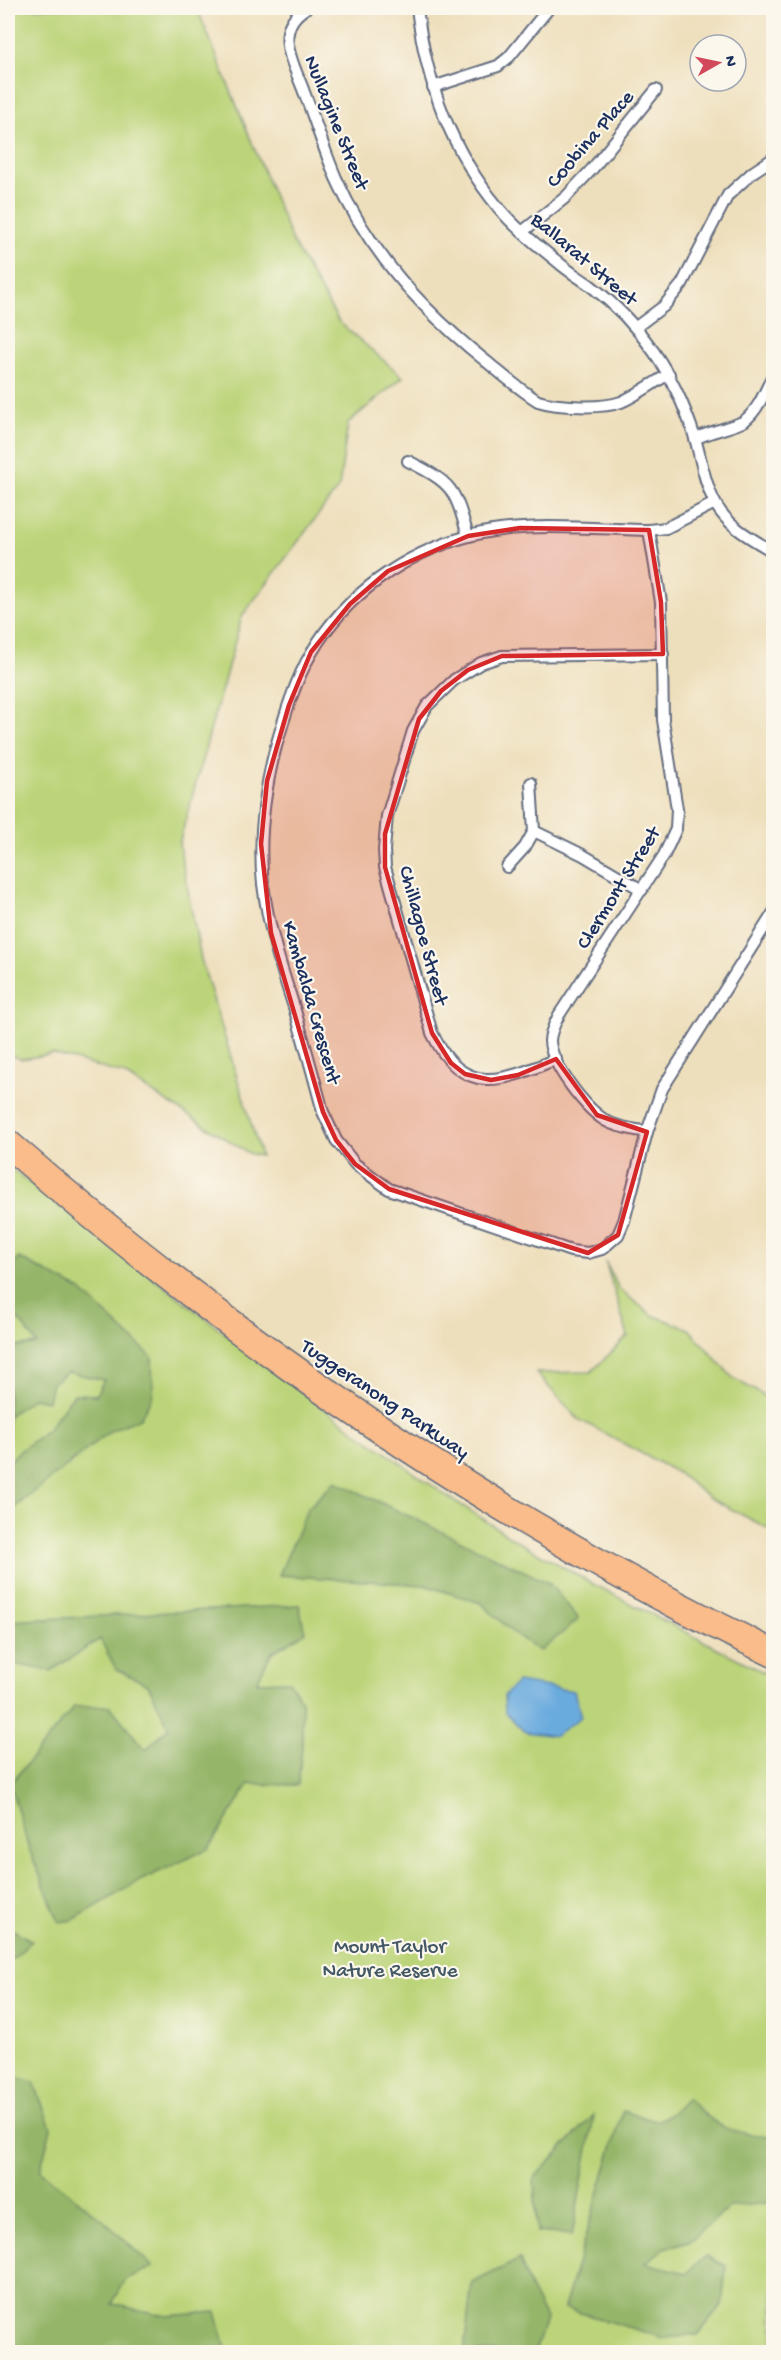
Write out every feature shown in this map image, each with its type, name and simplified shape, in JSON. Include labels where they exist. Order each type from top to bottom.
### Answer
[{"type":"highway","name":"Tuggeranong Parkway","points":[[8,1136],[166,1268],[242,1325],[384,1425],[549,1527],[629,1572],[774,1647]]},
{"type":"highway","name":"Tuggeranong Parkway","points":[[8,1152],[180,1294],[375,1433],[459,1487],[574,1555],[774,1660]]},
{"type":"street","name":"Nullagine Street","points":[[306,8],[295,14],[288,25],[289,50],[336,178],[368,237],[425,308],[447,330],[525,393],[538,401],[551,405],[608,405],[621,402],[669,374]]},
{"type":"street","name":"Ballarat Street","points":[[417,8],[420,33],[433,87],[444,122],[462,155],[498,208],[522,232],[618,308],[636,327],[669,374],[695,438],[703,471],[715,503],[741,532],[774,552]]},
{"type":"street","points":[[433,87],[491,69],[504,62],[549,8]]},
{"type":"street","name":"Coobina Place","points":[[522,232],[566,196],[593,168],[656,90]]},
{"type":"street","points":[[636,327],[664,306],[682,284],[728,195],[753,172],[774,159]]},
{"type":"street","points":[[695,438],[707,432],[742,422],[754,411],[774,373]]},
{"type":"street","points":[[408,461],[445,481],[459,503],[468,536]]},
{"type":"street","name":"Kambalda Crescent","points":[[715,503],[666,528],[650,530],[520,528],[468,536],[388,571],[350,604],[329,627],[311,652],[289,705],[267,781],[261,844],[263,884],[271,933],[323,1112],[336,1140],[355,1164],[389,1189],[571,1251],[588,1253],[602,1249],[618,1235],[624,1221],[647,1132],[670,1074],[774,912]]},
{"type":"street","name":"Clermont Street","points":[[647,1132],[608,1122],[597,1115],[577,1093],[556,1059],[552,1050],[551,1034],[559,1015],[664,855],[676,829],[677,809],[663,720],[661,602],[650,530]]},
{"type":"street","name":"Chillagoe Street","points":[[556,1059],[518,1075],[491,1080],[465,1074],[451,1063],[439,1048],[432,1033],[385,867],[387,816],[419,718],[441,691],[468,670],[502,656],[663,654]]},
{"type":"street","points":[[507,867],[525,847],[534,831],[531,783]]},
{"type":"street","points":[[534,831],[583,855],[642,890]]},
{"type":"highlighted area","points":[[520,528],[649,530],[661,602],[663,654],[502,656],[468,670],[441,691],[419,719],[385,834],[385,867],[432,1033],[451,1063],[465,1074],[491,1080],[518,1075],[556,1059],[597,1115],[647,1132],[618,1235],[588,1253],[389,1189],[355,1164],[336,1140],[323,1112],[271,933],[261,844],[267,781],[289,705],[311,652],[350,604],[388,571],[468,536]]},
{"type":"green space","points":[[8,8],[197,8],[293,243],[339,322],[403,377],[348,423],[339,487],[242,616],[179,844],[201,959],[261,1156],[250,1154],[123,1074],[53,1054],[21,1059],[8,1054]]},
{"type":"green space","name":"Mount Taylor Nature Reserve","points":[[8,1166],[312,1400],[447,1496],[517,1541],[591,1583],[773,1677],[773,2352],[8,2352]]},
{"type":"green space","points":[[19,1258],[80,1290],[152,1357],[153,1395],[140,1418],[110,1431],[15,1507],[8,1529],[8,1465],[15,1455],[48,1429],[74,1394],[96,1395],[104,1380],[68,1372],[52,1383],[48,1401],[33,1398],[8,1416],[8,1348],[37,1344],[19,1320],[8,1313],[8,1268]]},
{"type":"green space","points":[[605,1261],[619,1289],[652,1315],[689,1329],[733,1378],[773,1401],[773,1531],[710,1498],[676,1472],[578,1419],[536,1373],[591,1372],[628,1336]]},
{"type":"green space","points":[[335,1481],[549,1583],[579,1619],[540,1651],[512,1632],[481,1603],[424,1585],[279,1575],[308,1508]]},
{"type":"green space","points":[[299,1605],[305,1633],[271,1653],[257,1682],[289,1681],[302,1701],[302,1747],[298,1785],[249,1784],[208,1849],[137,1882],[73,1920],[59,1922],[29,1849],[10,1784],[74,1707],[110,1706],[145,1750],[169,1727],[148,1685],[116,1669],[100,1639],[51,1671],[8,1663],[8,1621]]},
{"type":"green space","points":[[8,1927],[32,1941],[8,1963]]},
{"type":"green space","points":[[8,2075],[34,2082],[51,2128],[40,2171],[103,2220],[153,2267],[126,2279],[112,2304],[167,2316],[216,2312],[227,2352],[8,2352]]},
{"type":"green space","points":[[687,2098],[707,2117],[726,2128],[746,2134],[773,2136],[773,2199],[763,2204],[731,2206],[691,2240],[665,2248],[645,2263],[686,2273],[706,2256],[726,2266],[722,2305],[698,2335],[664,2338],[564,2308],[623,2111],[656,2121],[671,2114]]},
{"type":"green space","points":[[594,2115],[572,2235],[537,2232],[534,2178]]},
{"type":"green space","points":[[520,2259],[530,2288],[546,2319],[535,2352],[464,2352],[472,2283]]},
{"type":"water","points":[[517,1682],[574,1691],[581,1717],[555,1736],[525,1732],[505,1713],[504,1696]]}]
